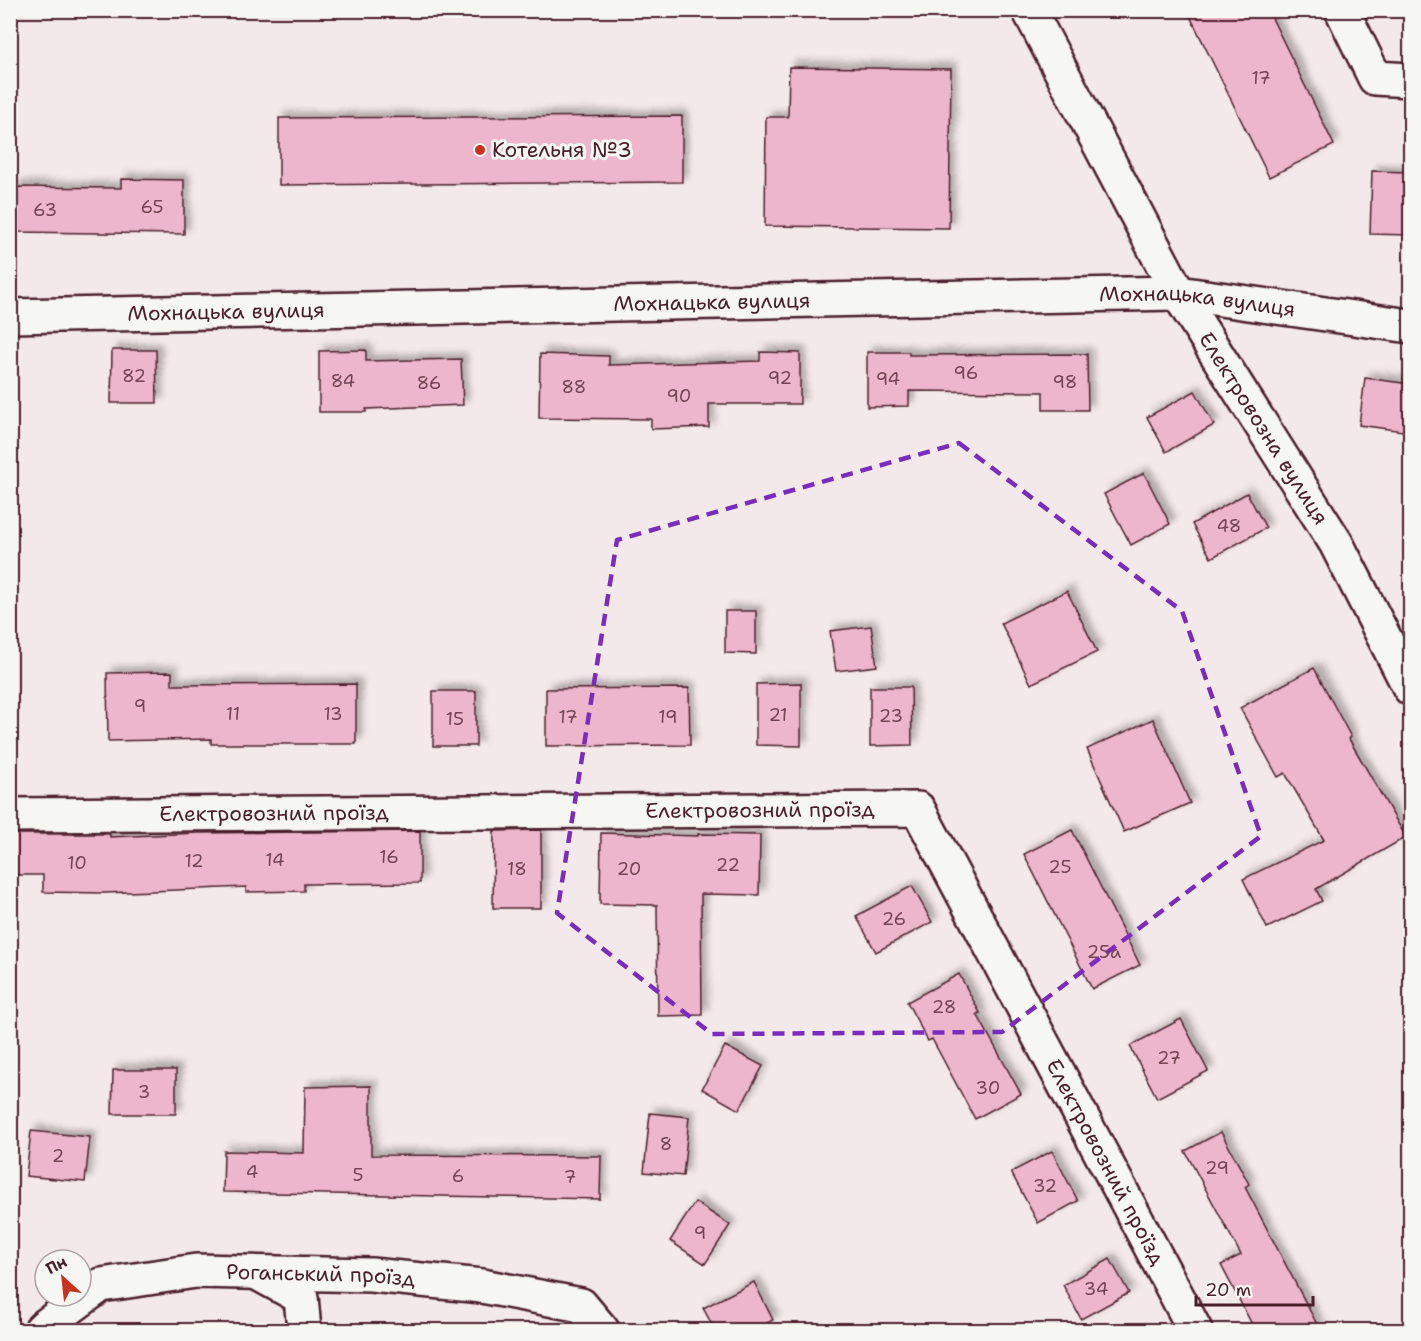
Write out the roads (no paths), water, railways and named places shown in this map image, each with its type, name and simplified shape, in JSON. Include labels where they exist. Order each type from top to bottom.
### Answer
[{"type":"street","name":"Електровозна вулиця","points":[[1029,10],[1178,293],[1336,543],[1408,675]]},
{"type":"street","points":[[1342,10],[1375,78],[1410,80]]},
{"type":"street","name":"Мохнацька вулиця","points":[[10,316],[1178,293],[1410,326]]},
{"type":"street","name":"Електровозний проїзд","points":[[10,815],[918,809],[1195,1330]]},
{"type":"street","name":"Роганський проїзд","points":[[40,1330],[101,1285],[196,1271],[371,1275],[482,1286],[580,1305],[602,1330]]},
{"type":"street","points":[[256,1273],[301,1298],[304,1330]]},
{"type":"place","name":"Котельня №3","points":[[480,150]]}]
